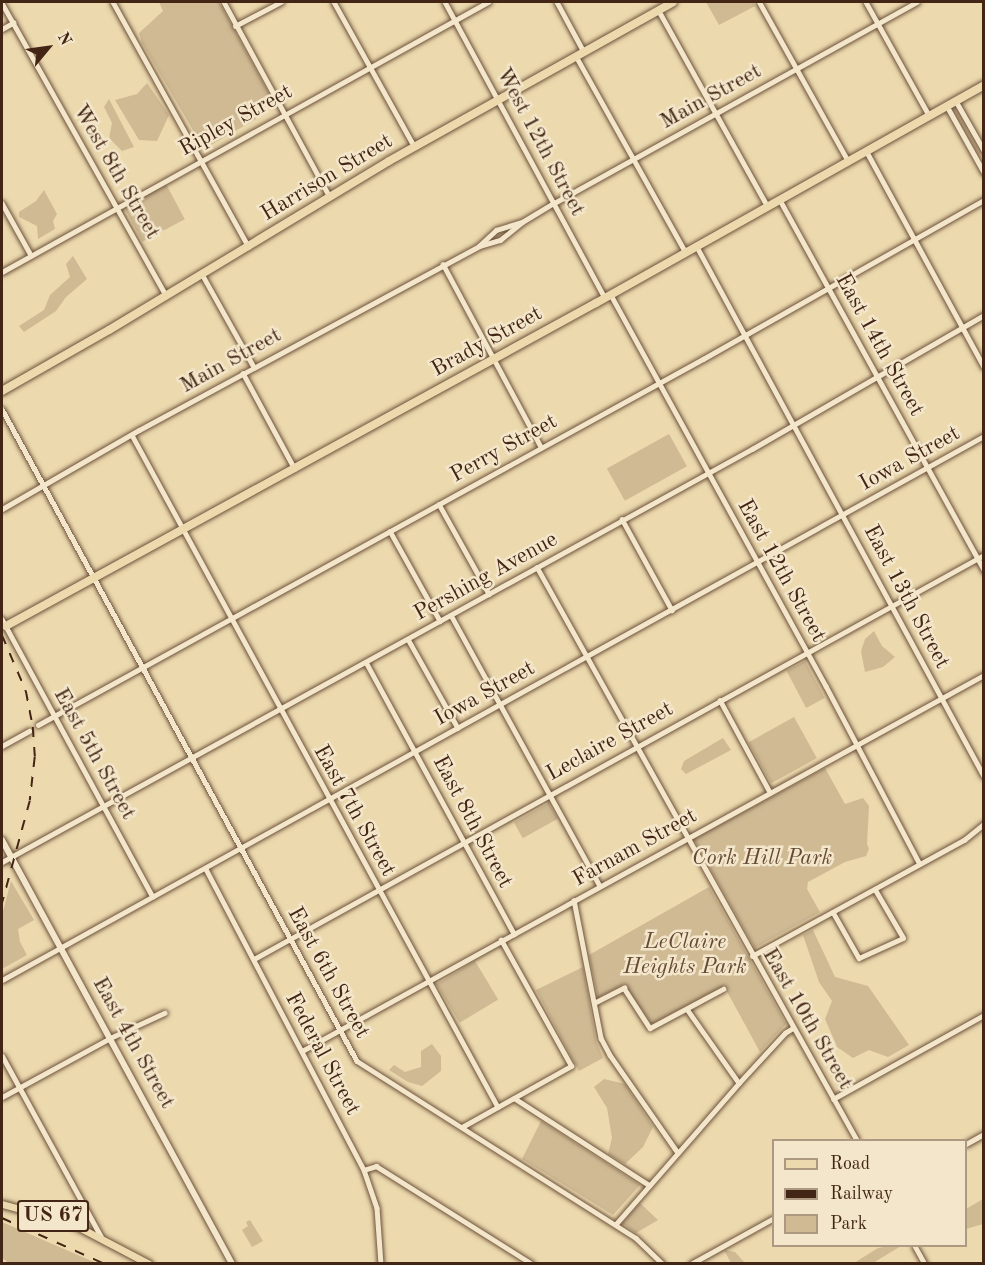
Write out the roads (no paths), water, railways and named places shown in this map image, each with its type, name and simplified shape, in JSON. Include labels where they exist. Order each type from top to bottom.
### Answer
[{"type":"highway","name":"Harrison Street","points":[[2,391],[249,247],[414,147],[670,2]]},
{"type":"highway","name":"Brady Street","points":[[4,622],[93,578],[295,469],[984,85]]},
{"type":"main road","name":"East 4th Street","points":[[2,840],[232,1263]]},
{"type":"main road","name":"US 67","points":[[2,1204],[53,1216],[101,1237],[149,1263]]},
{"type":"street","points":[[113,2],[249,247]]},
{"type":"street","points":[[224,2],[330,197]]},
{"type":"street","points":[[236,26],[281,2]]},
{"type":"street","points":[[334,2],[414,147]]},
{"type":"street","name":"West 12th Street","points":[[445,2],[554,203],[608,296]]},
{"type":"street","name":"Ripley Street","points":[[2,272],[200,159],[488,2]]},
{"type":"street","points":[[557,2],[580,54],[685,251]]},
{"type":"street","points":[[759,2],[848,161]]},
{"type":"street","points":[[866,2],[929,115]]},
{"type":"street","name":"Main Street","points":[[2,509],[243,373],[443,264],[479,246],[500,240],[522,222],[554,203],[916,2]]},
{"type":"street","name":"West 8th Street","points":[[2,3],[166,295]]},
{"type":"street","points":[[658,10],[767,206]]},
{"type":"street","points":[[2,29],[12,23]]},
{"type":"street","points":[[955,100],[984,151]]},
{"type":"street","points":[[946,105],[984,173]]},
{"type":"street","points":[[866,151],[984,367]]},
{"type":"street","name":"East 14th Street","points":[[779,199],[984,571]]},
{"type":"street","name":"Perry Street","points":[[38,725],[659,383],[984,200]]},
{"type":"street","points":[[2,203],[31,255]]},
{"type":"street","name":"Main Street","points":[[479,246],[496,230],[522,222]]},
{"type":"street","name":"East 13th Street","points":[[696,245],[984,776]]},
{"type":"street","points":[[443,264],[541,447]]},
{"type":"street","points":[[202,274],[254,367]]},
{"type":"street","name":"East 12th Street","points":[[608,296],[758,562],[920,864]]},
{"type":"street","name":"Pershing Avenue","points":[[2,862],[794,425],[984,315]]},
{"type":"street","points":[[243,373],[295,469]]},
{"type":"street","name":"East 6th Street","points":[[2,409],[357,1061],[616,1224],[642,1242],[663,1263]]},
{"type":"street","name":"East 7th Street","points":[[132,435],[498,1107]]},
{"type":"street","name":"Iowa Street","points":[[2,980],[330,801],[984,436]]},
{"type":"street","points":[[439,504],[489,594]]},
{"type":"street","points":[[622,519],[672,610]]},
{"type":"street","points":[[390,531],[440,621]]},
{"type":"street","name":"Leclaire Street","points":[[254,959],[984,555]]},
{"type":"street","name":"East 10th Street","points":[[537,567],[752,956],[856,1139]]},
{"type":"street","points":[[451,615],[600,886]]},
{"type":"street","name":"East 5th Street","points":[[4,622],[153,897]]},
{"type":"street","points":[[408,639],[458,728]]},
{"type":"street","name":"East 8th Street","points":[[366,662],[514,934]]},
{"type":"street","name":"Farnam Street","points":[[302,1051],[984,675]]},
{"type":"street","points":[[720,700],[770,792]]},
{"type":"street","points":[[2,746],[29,731]]},
{"type":"street","points":[[752,956],[963,840],[984,824]]},
{"type":"street","name":"Federal Street","points":[[206,868],[364,1170],[377,1208],[381,1263]]},
{"type":"street","points":[[833,912],[859,958],[903,938],[875,890]]},
{"type":"street","points":[[574,900],[601,1038],[610,1055],[678,1153]]},
{"type":"street","points":[[462,1127],[571,1066],[501,940]]},
{"type":"street","points":[[594,1003],[624,988],[650,1028],[723,989]]},
{"type":"street","points":[[687,1009],[739,1083]]},
{"type":"street","points":[[2,1097],[110,1038],[164,1012]]},
{"type":"street","points":[[834,1099],[984,1015]]},
{"type":"street","points":[[616,1224],[739,1083],[793,1028]]},
{"type":"street","points":[[2,1056],[101,1237]]},
{"type":"street","points":[[514,1098],[649,1185]]},
{"type":"street","points":[[967,1143],[984,1134]]},
{"type":"street","points":[[364,1170],[376,1166],[532,1263]]},
{"type":"street","points":[[691,1263],[772,1219]]},
{"type":"street","points":[[916,1247],[925,1263]]},
{"type":"railway","points":[[2,635],[26,691],[33,727],[35,757],[30,801],[2,904]]},
{"type":"railway","points":[[2,1218],[105,1264]]},
{"type":"park label","name":"Cork Hill Park","points":[[762,859]]},
{"type":"park label","name":"LeClaire Heights Park","points":[[685,954]]}]
